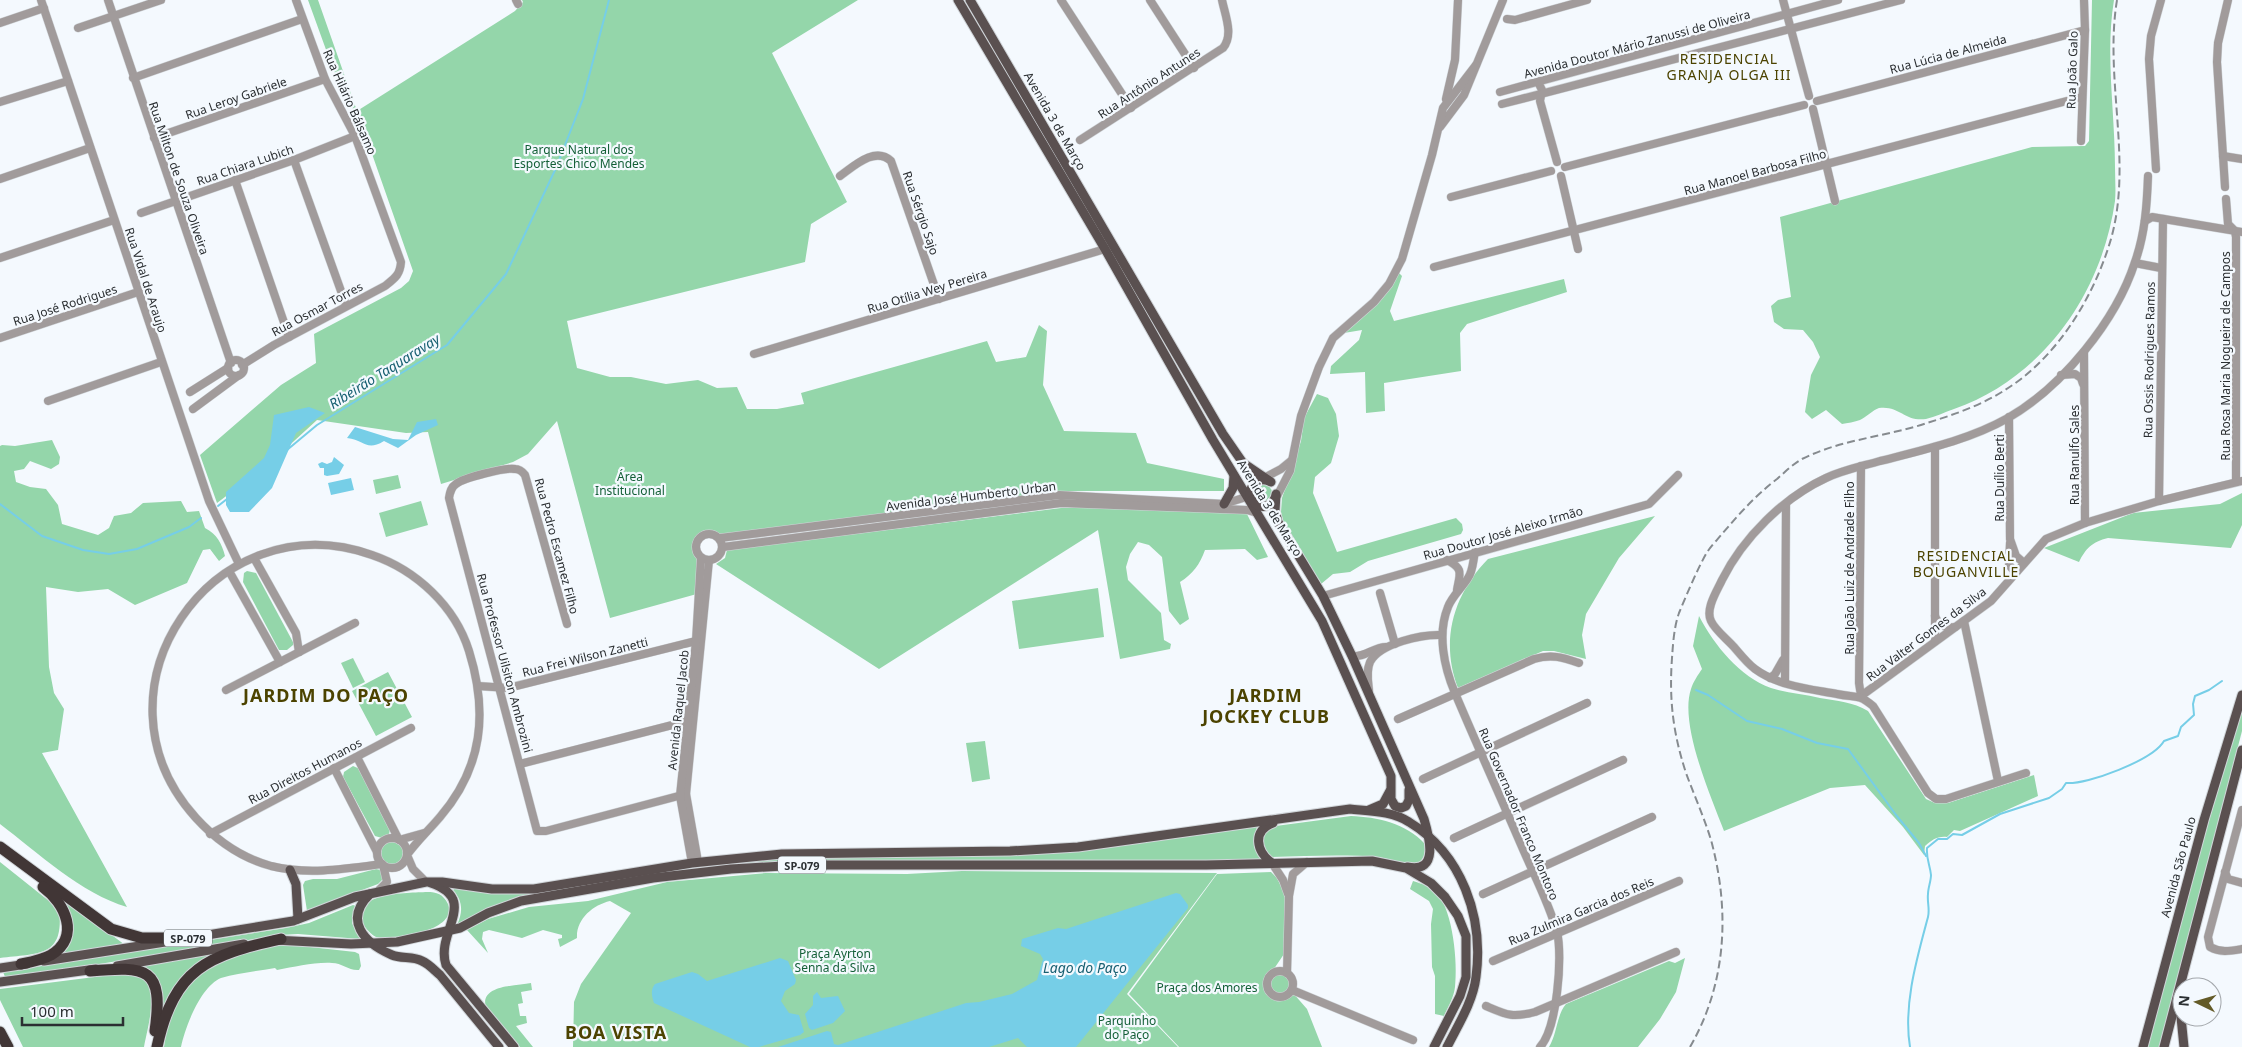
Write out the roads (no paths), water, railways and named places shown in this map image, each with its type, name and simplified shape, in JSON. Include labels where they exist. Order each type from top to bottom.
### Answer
[{"type":"highway","points":[[0,847],[111,929],[142,938],[187,938]]},
{"type":"highway","points":[[0,855],[51,893],[65,912],[68,924],[65,938],[60,948],[51,955],[21,964]]},
{"type":"highway","points":[[157,1047],[162,1026],[173,998],[197,969],[222,954],[281,939]]},
{"type":"highway","points":[[90,970],[132,968],[147,975],[152,981],[158,994],[152,1047]]},
{"type":"highway","points":[[0,1032],[8,1047]]},
{"type":"main road","name":"Avenida 3 de Março","points":[[958,0],[1105,249],[1233,473],[1249,495],[1257,513],[1290,564],[1322,621],[1391,776],[1392,803],[1401,808],[1407,805],[1410,790]]},
{"type":"main road","name":"Avenida 3 de Março","points":[[970,0],[1234,452],[1243,464],[1265,477]]},
{"type":"main road","points":[[1105,249],[1112,249],[1119,255]]},
{"type":"main road","points":[[1224,504],[1233,488],[1233,473]]},
{"type":"main road","points":[[1265,477],[1276,489],[1276,497],[1270,505],[1260,506],[1252,501],[1249,495],[1265,477]]},
{"type":"main road","name":"Avenida 3 de Março","points":[[1276,497],[1275,511],[1278,522],[1323,596],[1352,656],[1422,815],[1429,837]]},
{"type":"main road","name":"Avenida São Paulo","points":[[2143,1047],[2204,820],[2242,695]]},
{"type":"main road","points":[[2164,1047],[2242,750]]},
{"type":"main road","points":[[1369,810],[1383,804],[1391,789]]},
{"type":"main road","name":"SP-079","points":[[0,968],[273,925],[298,919],[376,891],[426,882],[442,882],[492,889],[534,888],[695,863],[798,853],[982,852],[1078,847],[1350,809],[1369,810],[1408,821],[1429,837],[1452,862],[1466,886],[1477,933],[1476,979],[1470,1000],[1447,1047]]},
{"type":"main road","points":[[1272,863],[1260,850],[1258,842],[1260,832],[1265,826],[1300,817]]},
{"type":"main road","points":[[1395,864],[1413,868],[1425,864],[1430,855],[1429,837]]},
{"type":"main road","name":"SP-079","points":[[0,982],[90,970],[281,939],[376,944],[460,928],[488,913],[521,901],[653,878],[731,869],[828,865],[970,866],[1272,863],[1358,860],[1395,864],[1406,868],[1431,883],[1445,897],[1458,916],[1466,936],[1466,977],[1460,996],[1434,1047]]},
{"type":"main road","points":[[290,870],[296,884],[298,919]]},
{"type":"main road","points":[[426,882],[439,886],[451,896],[455,911],[445,938],[444,957],[446,965],[514,1047]]},
{"type":"main road","points":[[376,891],[358,909],[356,918],[358,928],[363,934],[393,956],[420,960],[430,965],[499,1047]]},
{"type":"main road","points":[[437,933],[452,922]]},
{"type":"main road","points":[[2184,977],[2185,967]]},
{"type":"main road","points":[[2181,1027],[2184,1047]]},
{"type":"street","name":"Rua Vidal de Araujo","points":[[41,0],[209,501],[239,564]]},
{"type":"street","name":"Rua Milton de Souza Oliveira","points":[[108,0],[229,365]]},
{"type":"street","points":[[78,28],[161,0]]},
{"type":"street","name":"Rua Hilário Bálsamo","points":[[296,0],[325,79],[355,136],[401,262],[400,271]]},
{"type":"street","points":[[1061,0],[1131,108]]},
{"type":"street","points":[[1150,0],[1194,68]]},
{"type":"street","name":"Rua Antônio Antunes","points":[[1080,140],[1224,48],[1228,42],[1229,35],[1222,0]]},
{"type":"street","points":[[1276,497],[1288,478],[1299,435],[1301,416],[1319,367],[1333,338],[1374,302],[1389,284],[1402,259],[1453,76],[1458,0]]},
{"type":"street","points":[[1437,130],[1464,95],[1503,0]]},
{"type":"street","points":[[1506,19],[1515,20],[1587,0]]},
{"type":"street","points":[[1783,0],[1809,96]]},
{"type":"street","name":"Avenida Doutor Mário Zanussi de Oliveira","points":[[1500,92],[1838,0]]},
{"type":"street","name":"Avenida Doutor Mário Zanussi de Oliveira","points":[[1502,104],[1539,97],[1901,0]]},
{"type":"street","name":"Rua João Galo","points":[[2081,141],[2085,30],[2084,0]]},
{"type":"street","points":[[2156,169],[2149,59],[2151,36],[2161,0]]},
{"type":"street","points":[[2225,187],[2217,62],[2218,43],[2228,0]]},
{"type":"street","points":[[0,23],[44,8]]},
{"type":"street","points":[[133,78],[302,19]]},
{"type":"street","name":"Rua Lúcia de Almeida","points":[[1817,101],[2085,30]]},
{"type":"street","points":[[1446,102],[1476,65]]},
{"type":"street","points":[[1453,76],[1457,87],[1464,95]]},
{"type":"street","name":"Rua Leroy Gabriele","points":[[154,138],[325,79]]},
{"type":"street","points":[[0,102],[68,81]]},
{"type":"street","points":[[1535,83],[1557,162]]},
{"type":"street","points":[[1813,109],[1808,109],[1804,105],[1804,99],[1809,96],[1814,96],[1817,101],[1813,109],[1835,201]]},
{"type":"street","name":"Rua Manoel Barbosa Filho","points":[[1434,268],[2082,97]]},
{"type":"street","points":[[1446,102],[1454,110]]},
{"type":"street","points":[[1565,167],[1804,105]]},
{"type":"street","name":"Rua Chiara Lubich","points":[[141,213],[294,160],[355,136]]},
{"type":"street","points":[[0,179],[90,148]]},
{"type":"street","name":"Rua Sérgio Sajo","points":[[840,176],[868,157],[877,154],[885,156],[891,161],[939,299]]},
{"type":"street","points":[[2223,156],[2242,159]]},
{"type":"street","points":[[294,160],[346,305]]},
{"type":"street","points":[[1557,162],[1562,162],[1565,167],[1565,173],[1561,176],[1556,176],[1552,171],[1552,165],[1557,162]]},
{"type":"street","points":[[1451,197],[1552,171]]},
{"type":"street","points":[[1561,176],[1578,250]]},
{"type":"street","points":[[2026,773],[1946,799],[1936,799],[1928,793],[1873,706],[1861,696],[1844,696],[1770,678],[1753,668],[1710,621],[1709,611],[1726,572],[1744,545],[1786,504],[1826,478],[1860,466],[1936,447],[1970,435],[2009,417],[2048,389],[2084,352],[2113,310],[2135,262],[2145,221],[2148,176]]},
{"type":"street","points":[[235,180],[289,337]]},
{"type":"street","points":[[2226,199],[2228,224],[2238,232]]},
{"type":"street","points":[[2145,221],[2152,217],[2238,232]]},
{"type":"street","name":"Rua Ossis Rodrigues Ramos","points":[[2159,501],[2163,219]]},
{"type":"street","points":[[0,258],[114,220]]},
{"type":"street","name":"Rua Rosa Maria Nogueira de Campos","points":[[2238,232],[2239,481]]},
{"type":"street","name":"Rua Otília Wey Pereira","points":[[754,354],[1105,249]]},
{"type":"street","points":[[2135,262],[2161,268]]},
{"type":"street","name":"Rua Osmar Torres","points":[[242,365],[346,305],[385,286],[398,276],[400,271]]},
{"type":"street","name":"Rua José Rodrigues","points":[[0,338],[138,292]]},
{"type":"street","name":"Rua Ranulfo Sales","points":[[2084,352],[2085,523]]},
{"type":"street","points":[[190,392],[236,361],[242,365],[242,372],[193,409]]},
{"type":"street","points":[[48,401],[161,362]]},
{"type":"street","points":[[229,365],[231,375],[238,375]]},
{"type":"street","points":[[2061,375],[2075,374],[2081,378],[2084,386]]},
{"type":"street","name":"Rua Duílio Berti","points":[[2009,417],[2010,539],[2008,558],[2009,565],[2016,573]]},
{"type":"street","points":[[1934,641],[1936,447]]},
{"type":"street","points":[[1265,477],[1292,460]]},
{"type":"street","name":"Rua João Luiz de Andrade Filho","points":[[1860,466],[1859,670],[1861,696]]},
{"type":"street","name":"Rua Pedro Escamez Filho","points":[[449,498],[452,488],[466,479],[512,468],[525,474],[567,624]]},
{"type":"street","name":"Rua Doutor José Aleixo Irmão","points":[[1323,596],[1649,504],[1678,475]]},
{"type":"street","name":"Rua Valter Gomes da Silva","points":[[1861,696],[1934,641],[1992,601],[2046,540],[2085,523],[2159,501],[2239,481]]},
{"type":"street","name":"Avenida José Humberto Urban","points":[[720,538],[1059,496],[1224,504],[1249,495]]},
{"type":"street","name":"Rua Professor Uilsiton Ambrozini","points":[[449,498],[520,764],[533,822],[537,831],[540,832],[683,795]]},
{"type":"street","name":"Avenida José Humberto Urban","points":[[723,547],[1061,503],[1247,510],[1257,513]]},
{"type":"street","points":[[1785,683],[1786,504]]},
{"type":"street","name":"Avenida Raquel Jacob","points":[[695,863],[683,795],[701,558],[696,549],[696,544],[701,536],[711,533],[720,538]]},
{"type":"street","points":[[701,558],[709,560],[719,556],[723,547],[720,538]]},
{"type":"street","name":"Rua Duílio Berti","points":[[2010,539],[2016,556],[2024,563]]},
{"type":"street","points":[[322,546],[354,549],[390,563],[411,575],[434,593],[452,616],[468,648],[478,686],[480,725],[477,749],[469,771],[455,797],[439,818],[424,833],[400,866],[392,868],[382,865],[324,871],[290,870],[267,865],[239,853],[210,834],[180,801],[160,761],[152,717],[156,673],[171,631],[197,596],[239,564],[254,558],[291,548],[322,546]]},
{"type":"street","name":"Rua Governador Franco Montoro","points":[[1474,552],[1472,570],[1448,606],[1442,635],[1448,676],[1533,872],[1557,934],[1559,949],[1555,1002],[1550,1031],[1540,1047]]},
{"type":"street","points":[[254,558],[296,633],[298,652]]},
{"type":"street","name":"Avenida Raquel Jacob","points":[[683,795],[709,560]]},
{"type":"street","name":"Rua Governador Franco Montoro","points":[[1447,560],[1457,564],[1460,571],[1457,592]]},
{"type":"street","points":[[230,571],[280,662]]},
{"type":"street","points":[[1380,593],[1395,644]]},
{"type":"street","points":[[1935,614],[1938,623],[1942,626],[1955,627]]},
{"type":"street","points":[[1964,621],[1998,781]]},
{"type":"street","points":[[226,690],[355,623]]},
{"type":"street","points":[[1352,656],[1359,657],[1378,647],[1386,647],[1431,634],[1442,635]]},
{"type":"street","points":[[297,640],[307,646],[314,645]]},
{"type":"street","name":"Rua Frei Wilson Zanetti","points":[[478,686],[508,688],[696,641]]},
{"type":"street","points":[[1369,696],[1367,679],[1371,660],[1386,647]]},
{"type":"street","points":[[1770,678],[1781,666],[1785,654]]},
{"type":"street","points":[[1398,719],[1534,659],[1548,655],[1579,663]]},
{"type":"street","name":"Rua João Luiz de Andrade Filho","points":[[1859,670],[1861,678],[1869,691]]},
{"type":"street","points":[[1422,779],[1587,704]]},
{"type":"street","points":[[520,764],[688,721]]},
{"type":"street","name":"Rua Direitos Humanos","points":[[210,834],[411,728]]},
{"type":"street","points":[[357,756],[399,840],[406,848],[413,869],[426,882]]},
{"type":"street","points":[[1454,838],[1623,760]]},
{"type":"street","points":[[334,768],[387,874],[387,882],[376,891]]},
{"type":"street","points":[[2242,810],[2208,937],[2210,948],[2216,951],[2224,952],[2242,949]]},
{"type":"street","points":[[1483,894],[1652,817]]},
{"type":"street","points":[[377,852],[384,840],[389,838],[399,840],[424,833]]},
{"type":"street","points":[[1286,973],[1274,973],[1268,979],[1268,988],[1273,995],[1282,997],[1292,990],[1293,982],[1286,973],[1289,896],[1293,874],[1307,862]]},
{"type":"street","points":[[1272,863],[1283,880],[1289,896]]},
{"type":"street","points":[[2225,870],[2228,879],[2242,883]]},
{"type":"street","name":"Rua Zulmira Garcia dos Reis","points":[[1493,962],[1679,882]]},
{"type":"street","points":[[2220,890],[2242,883]]},
{"type":"street","points":[[1486,1006],[1504,1014],[1518,1016],[1534,1012],[1676,952]]},
{"type":"street","points":[[1292,990],[1413,1040]]},
{"type":"water","points":[[309,407],[325,413],[296,433],[272,488],[249,512],[230,512],[226,505],[226,492],[264,458],[270,445],[274,415]]},
{"type":"water","points":[[436,419],[438,425],[416,435],[398,448],[384,441],[369,445],[347,438],[355,427],[393,439],[408,440],[417,422]]},
{"type":"water","points":[[334,457],[344,465],[339,474],[324,475],[324,468],[320,468],[318,464],[332,462]]},
{"type":"water","points":[[351,478],[354,490],[331,495],[328,483]]},
{"type":"water","name":"Lago do Paço","points":[[1176,893],[1180,894],[1188,908],[1076,1047],[1027,1047],[1018,1038],[989,1047],[778,1047],[827,1031],[831,1032],[834,1044],[838,1045],[966,1003],[979,1002],[1012,994],[1037,980],[1043,959],[1040,954],[1021,946],[1022,939],[1058,928],[1066,929]]},
{"type":"water","points":[[780,958],[788,961],[796,980],[795,984],[785,991],[781,1001],[789,1013],[799,1015],[804,1032],[800,1035],[759,1047],[750,1047],[654,1003],[652,991],[655,984],[692,972],[707,981]]},
{"type":"water","points":[[817,992],[821,998],[838,996],[845,1011],[833,1023],[812,1030],[809,1028],[805,1014],[813,1005],[813,996]]},
{"type":"waterway","name":"Ribeirão Taquaravay","points":[[287,450],[317,425],[447,345],[506,274],[556,168],[583,99],[609,0]]},
{"type":"waterway","name":"Ribeirão Taquaravay","points":[[218,506],[227,499]]},
{"type":"waterway","name":"Ribeirão Taquaravay","points":[[0,504],[42,536],[83,550],[109,554],[137,549],[189,527],[201,518]]},
{"type":"waterway","points":[[1910,1047],[1908,1015],[1912,982],[1929,914],[1928,889],[1931,875],[1927,848],[1938,839],[1947,839],[1953,834],[1962,835],[2000,814],[2049,798],[2062,789],[2066,783],[2076,783],[2103,776],[2147,756],[2164,741],[2178,736],[2181,727],[2194,715],[2193,704],[2195,696],[2209,690],[2222,681]]},
{"type":"waterway","points":[[1696,690],[1708,695],[1747,721],[1782,729],[1817,743],[1848,749],[1919,843],[1926,856]]},
{"type":"railway","points":[[1690,1047],[1712,998],[1718,972],[1722,919],[1721,893],[1711,840],[1686,773],[1673,716],[1671,688],[1672,658],[1679,613],[1709,549],[1755,498],[1795,463],[1832,447],[1911,428],[1957,413],[1987,400],[2024,377],[2057,343],[2071,324],[2084,304],[2104,261],[2117,210],[2119,150],[2114,60],[2117,0]]},
{"type":"district","name":"RESIDENCIAL GRANJA OLGA III","points":[[1729,66]]},
{"type":"district","name":"RESIDENCIAL BOUGANVILLE","points":[[1966,564]]},
{"type":"district","name":"JARDIM DO PAÇO","points":[[326,695]]},
{"type":"district","name":"JARDIM JOCKEY CLUB","points":[[1266,705]]},
{"type":"district","name":"BOA VISTA","points":[[616,1032]]},
{"type":"park label","name":"Parque Natural dos Esportes Chico Mendes","points":[[579,156]]},
{"type":"park label","name":"Área Institucional","points":[[630,483]]},
{"type":"park label","name":"Praça Ayrton Senna da Silva","points":[[835,960]]},
{"type":"park label","name":"Praça dos Amores","points":[[1207,987]]},
{"type":"park label","name":"Parquinho do Paço","points":[[1127,1027]]}]
